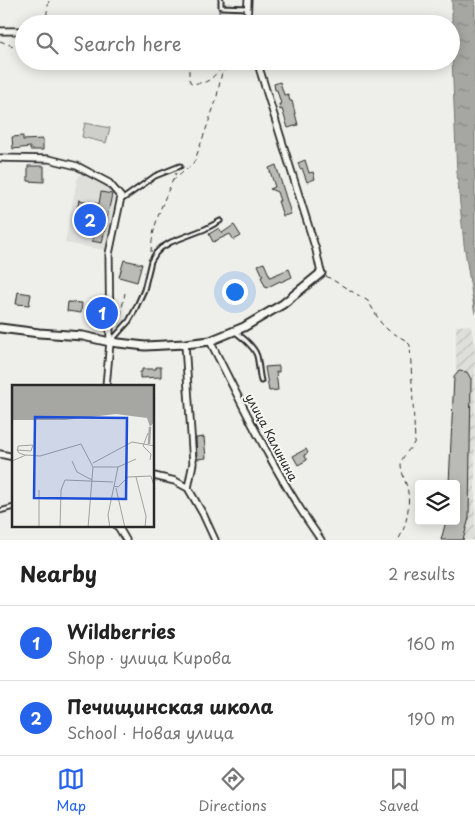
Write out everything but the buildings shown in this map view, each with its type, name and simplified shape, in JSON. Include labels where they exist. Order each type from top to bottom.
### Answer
[{"type":"street","points":[[248,0],[248,15]]},
{"type":"street","points":[[0,31],[15,31]]},
{"type":"street","points":[[0,328],[83,336],[110,342],[145,346],[210,341],[244,327],[283,304],[321,273],[316,250],[260,70]]},
{"type":"street","points":[[0,158],[49,159],[78,166],[109,183],[120,199],[109,254],[110,342],[106,385]]},
{"type":"street","name":"улица Калинина","points":[[210,341],[263,444],[305,517],[321,540]]},
{"type":"street","points":[[185,344],[193,463],[188,488]]},
{"type":"street","points":[[155,476],[175,481],[188,488],[215,540]]},
{"type":"street","points":[[119,528],[126,540]]},
{"type":"lane","points":[[221,0],[221,8],[248,8]]},
{"type":"lane","points":[[120,199],[155,176],[180,166]]},
{"type":"lane","points":[[110,342],[129,321],[144,290],[150,263],[156,252],[220,221]]},
{"type":"lane","points":[[234,331],[254,351],[261,381]]},
{"type":"path","points":[[46,15],[48,0]]},
{"type":"path","points":[[220,15],[221,8]]},
{"type":"path","points":[[0,41],[15,46]]},
{"type":"path","points":[[189,70],[191,83],[205,82],[213,78],[220,70]]},
{"type":"path","points":[[172,181],[192,165],[195,160],[210,120],[223,70]]},
{"type":"path","points":[[150,263],[153,235],[161,208],[180,166]]},
{"type":"path","points":[[321,273],[368,301],[380,323],[410,345],[415,440],[413,446],[403,458],[401,465],[408,490],[408,510],[405,526],[398,540]]},
{"type":"path","points":[[118,333],[125,293]]},
{"type":"shaded area","points":[[85,123],[110,128],[106,143],[82,137]]},
{"type":"shaded area","points":[[82,171],[106,185],[113,191],[115,197],[105,250],[65,243],[77,180]]},
{"type":"shaded area","points":[[470,325],[475,344],[475,540],[443,540],[453,525],[460,525],[460,480],[456,480],[456,326]]},
{"type":"water","points":[[452,0],[475,0],[475,314],[464,244],[457,174],[453,70],[460,70],[460,15],[452,15]]},
{"type":"place","name":"Печищинская школа","points":[[90,220]]},
{"type":"place","name":"Wildberries","points":[[102,313]]}]
